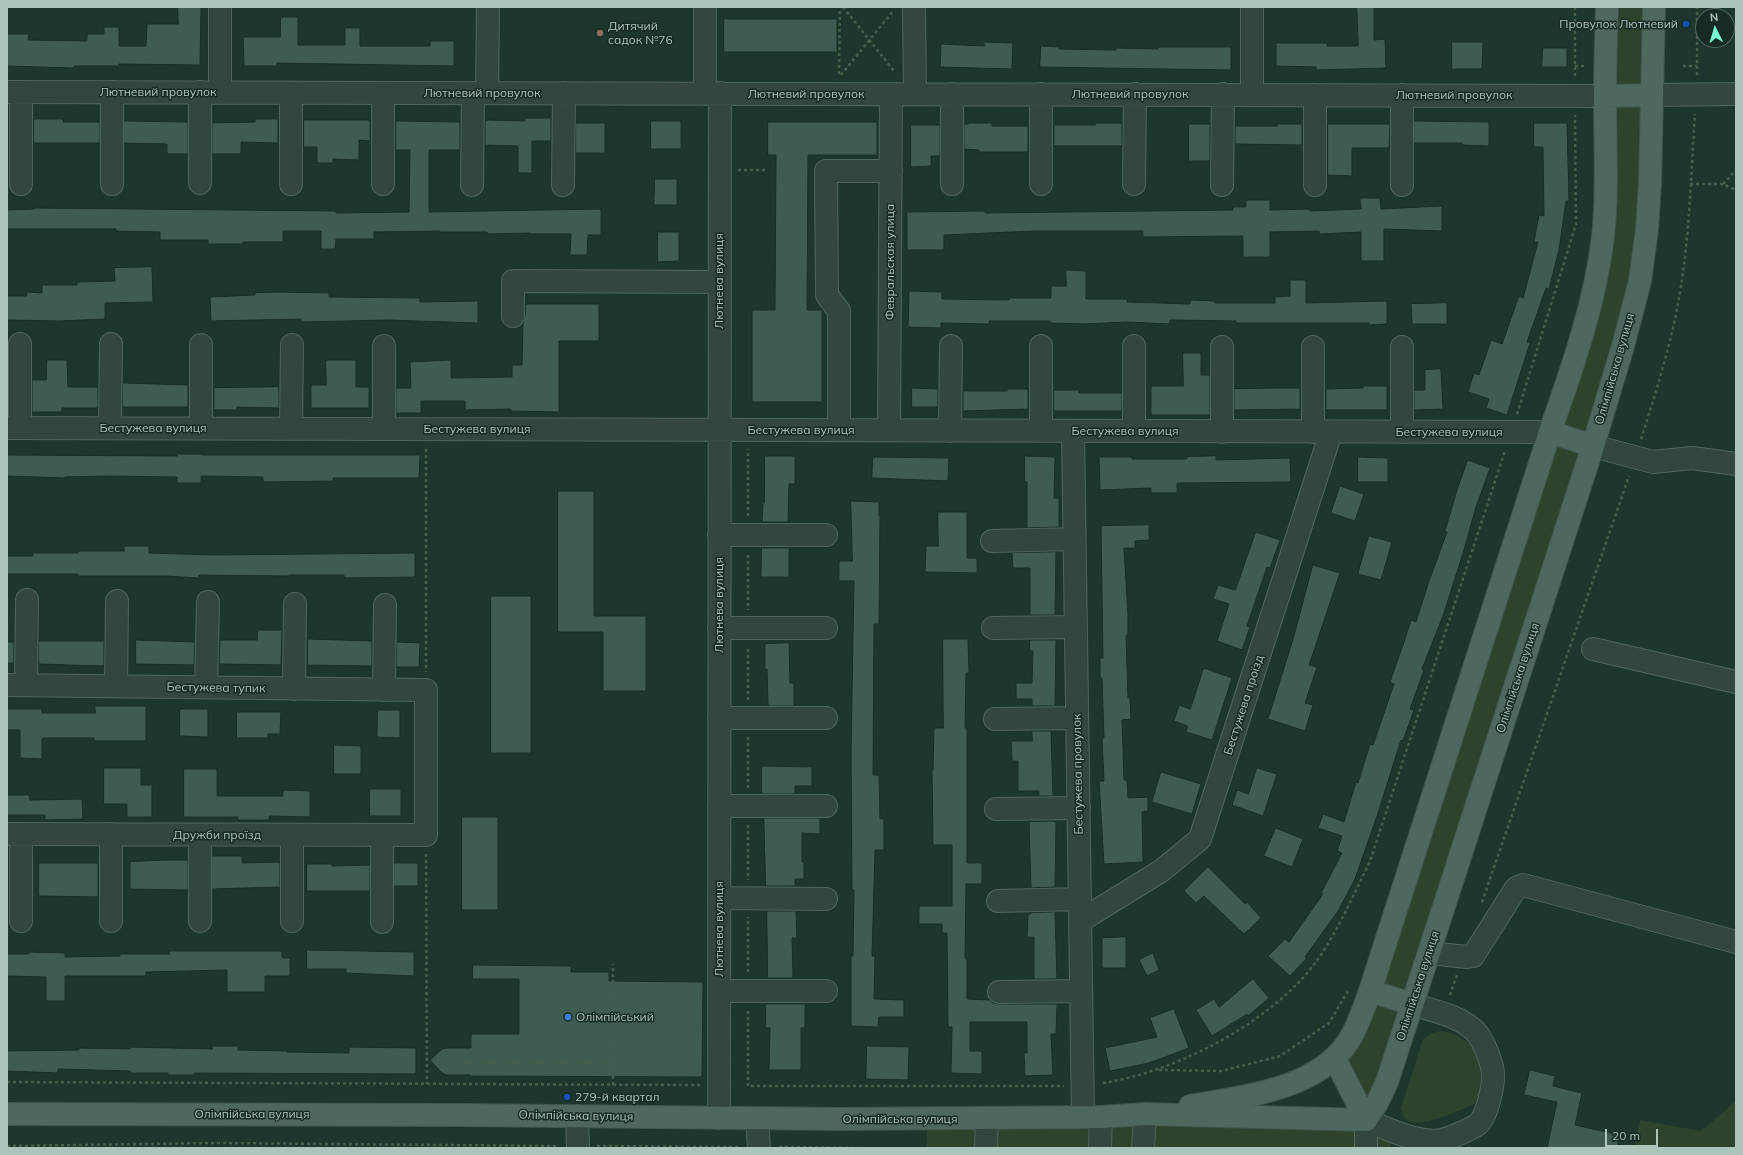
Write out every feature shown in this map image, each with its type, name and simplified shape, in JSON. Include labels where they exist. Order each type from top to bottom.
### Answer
[{"type":"main road","name":"Олімпійська вулиця","points":[[1145,1114],[1243,1096],[1288,1085],[1315,1072],[1335,1059],[1348,1041],[1361,988],[1570,376],[1585,322],[1602,238],[1606,184],[1605,96],[1607,7]]},
{"type":"main road","name":"Олімпійська вулиця","points":[[7,1114],[578,1116],[757,1119],[1092,1117],[1145,1114],[1366,1120],[1377,1103],[1387,1082],[1593,446],[1623,346],[1640,281],[1647,229],[1650,190],[1654,7]]},
{"type":"main road","points":[[1605,96],[1652,95]]},
{"type":"main road","name":"Бестужева вулиця","points":[[1550,432],[1593,446]]},
{"type":"main road","points":[[1361,988],[1412,1004]]},
{"type":"main road","points":[[1335,1059],[1366,1120]]},
{"type":"street","points":[[200,184],[220,7]]},
{"type":"street","points":[[472,185],[488,7]]},
{"type":"street","name":"Лютнева вулиця","points":[[705,7],[712,93],[720,282],[719,1118]]},
{"type":"street","points":[[914,7],[915,94]]},
{"type":"street","points":[[1252,7],[1252,94]]},
{"type":"street","name":"Лютневий провулок","points":[[14,92],[712,93],[894,84],[915,94],[1605,96]]},
{"type":"street","name":"Февральская улица","points":[[889,430],[890,171],[894,84]]},
{"type":"street","points":[[14,92],[21,184]]},
{"type":"street","points":[[112,92],[112,184]]},
{"type":"street","points":[[291,93],[291,184]]},
{"type":"street","points":[[383,93],[383,184]]},
{"type":"street","points":[[563,185],[564,93]]},
{"type":"street","points":[[952,94],[952,184]]},
{"type":"street","points":[[1041,94],[1041,184]]},
{"type":"street","points":[[1134,184],[1135,94]]},
{"type":"street","points":[[1222,184],[1223,94]]},
{"type":"street","points":[[1315,94],[1315,185]]},
{"type":"street","points":[[1652,95],[1736,94]]},
{"type":"street","points":[[1402,95],[1402,185]]},
{"type":"street","points":[[840,430],[839,311],[827,295],[826,171],[890,171]]},
{"type":"street","points":[[512,316],[513,281],[720,282]]},
{"type":"street","points":[[14,428],[20,344]]},
{"type":"street","points":[[110,428],[111,344]]},
{"type":"street","points":[[201,344],[201,428]]},
{"type":"street","points":[[291,429],[292,345]]},
{"type":"street","points":[[384,346],[384,429]]},
{"type":"street","points":[[950,431],[951,346]]},
{"type":"street","points":[[1041,346],[1041,431]]},
{"type":"street","points":[[1134,346],[1134,431]]},
{"type":"street","points":[[1222,347],[1222,432]]},
{"type":"street","name":"Бестужева проїзд","points":[[1080,921],[1161,871],[1200,838],[1322,432],[1313,347]]},
{"type":"street","points":[[1402,347],[1402,432]]},
{"type":"street","name":"Бестужева вулиця","points":[[14,428],[1550,432]]},
{"type":"street","name":"Бестужева провулок","points":[[1073,431],[1083,1086],[1100,1148]]},
{"type":"street","points":[[1593,446],[1653,462],[1692,458],[1736,464]]},
{"type":"street","points":[[719,535],[826,535]]},
{"type":"street","points":[[992,541],[1074,539]]},
{"type":"street","points":[[16,685],[27,600]]},
{"type":"street","points":[[116,686],[118,602]]},
{"type":"street","points":[[206,688],[208,602]]},
{"type":"street","points":[[294,689],[295,604]]},
{"type":"street","points":[[384,690],[386,605]]},
{"type":"street","points":[[993,628],[1076,627]]},
{"type":"street","points":[[719,628],[826,628]]},
{"type":"street","points":[[1593,649],[1736,682]]},
{"type":"street","name":"Бестужева тупик","points":[[16,685],[426,690]]},
{"type":"street","points":[[426,690],[426,835]]},
{"type":"street","points":[[719,718],[826,718]]},
{"type":"street","points":[[995,719],[1077,718]]},
{"type":"street","points":[[719,806],[826,806]]},
{"type":"street","points":[[996,809],[1079,808]]},
{"type":"street","points":[[14,834],[21,921]]},
{"type":"street","name":"Дружби проїзд","points":[[14,834],[426,835]]},
{"type":"street","points":[[111,834],[111,921]]},
{"type":"street","points":[[200,835],[200,921]]},
{"type":"street","points":[[292,835],[292,921]]},
{"type":"street","points":[[382,835],[382,922]]},
{"type":"street","points":[[1429,953],[1463,957],[1473,956],[1516,888],[1523,884],[1736,942]]},
{"type":"street","points":[[719,898],[826,899]]},
{"type":"street","points":[[998,900],[1080,899]]},
{"type":"street","points":[[719,991],[826,991]]},
{"type":"street","points":[[999,992],[1082,991]]},
{"type":"street","points":[[1366,1148],[1366,1120],[1392,1131],[1425,1139],[1442,1140],[1479,1124],[1485,1114],[1491,1094],[1493,1073],[1487,1052],[1476,1032],[1457,1018],[1412,1004]]},
{"type":"street","points":[[1143,1148],[1145,1114]]},
{"type":"street","points":[[578,1116],[578,1147]]},
{"type":"street","points":[[986,1148],[987,1118]]},
{"type":"street","points":[[757,1119],[758,1148]]},
{"type":"path","points":[[840,7],[839,78],[896,7]]},
{"type":"path","points":[[844,7],[870,39],[894,84]]},
{"type":"path","points":[[1575,7],[1575,66],[1589,66]]},
{"type":"path","points":[[1683,66],[1697,66]]},
{"type":"path","points":[[748,430],[748,1086],[1083,1086],[1120,1080],[1156,1070],[1200,1052],[1236,1031],[1270,1008],[1300,981],[1326,946],[1351,901],[1370,861],[1511,432],[1576,224],[1575,112]]},
{"type":"path","points":[[1723,184],[1736,170]]},
{"type":"path","points":[[1481,905],[1635,458],[1661,378],[1681,287],[1688,224],[1690,184],[1723,184],[1736,190]]},
{"type":"path","points":[[426,429],[426,690]]},
{"type":"path","points":[[426,835],[427,1084]]},
{"type":"path","points":[[1443,1014],[1463,957]]},
{"type":"path","points":[[613,964],[613,1085]]},
{"type":"path","points":[[1156,1070],[1222,1071],[1280,1056],[1329,1023],[1361,988]]},
{"type":"path","points":[[463,1062],[613,1062]]},
{"type":"path","points":[[7,1082],[697,1085]]},
{"type":"path","points":[[7,1146],[44,1147],[215,1143],[860,1148]]},
{"type":"green space","points":[[1606,7],[1652,7],[1640,281],[1377,1103],[1391,1138],[1391,1148],[927,1148],[927,1119],[1366,1120],[1335,1059],[1348,1041],[1597,268]]},
{"type":"green space","points":[[1440,1031],[1455,1035],[1473,1046],[1488,1063],[1477,1102],[1464,1109],[1426,1122],[1410,1122],[1404,1118],[1401,1108],[1423,1039],[1430,1034]]},
{"type":"green space","points":[[1736,1101],[1736,1148],[1634,1148],[1640,1120],[1701,1131]]},
{"type":"building","points":[[178,7],[201,7],[200,65],[119,64],[119,66],[74,66],[74,68],[7,66],[7,34],[29,34],[28,40],[87,41],[87,34],[104,34],[104,27],[119,27],[119,46],[146,46],[147,24],[178,24]]},
{"type":"building","points":[[1357,7],[1374,7],[1374,40],[1385,39],[1386,68],[1316,70],[1316,67],[1276,66],[1276,43],[1327,43],[1327,46],[1358,46]]},
{"type":"building","points":[[281,17],[298,17],[298,45],[345,45],[345,28],[360,28],[360,46],[430,46],[430,41],[454,41],[454,66],[277,63],[277,66],[244,66],[243,37],[280,37]]},
{"type":"building","points":[[724,19],[837,19],[837,52],[724,52]]},
{"type":"building","points":[[984,42],[1013,43],[1012,69],[940,67],[941,44],[984,46]]},
{"type":"building","points":[[1452,42],[1483,42],[1482,69],[1452,69]]},
{"type":"building","points":[[1041,46],[1059,47],[1059,49],[1116,50],[1116,48],[1158,49],[1158,47],[1231,47],[1231,70],[1040,67]]},
{"type":"building","points":[[1543,48],[1567,48],[1567,67],[1542,67]]},
{"type":"building","points":[[525,118],[551,118],[551,141],[532,141],[532,173],[518,173],[518,146],[485,145],[485,122],[487,120],[525,121]]},
{"type":"building","points":[[34,119],[63,119],[63,122],[100,122],[100,143],[34,143]]},
{"type":"building","points":[[255,119],[278,119],[278,143],[241,142],[241,154],[212,154],[212,123],[255,122]]},
{"type":"building","points":[[304,120],[370,120],[370,141],[359,140],[359,160],[333,159],[333,163],[317,163],[317,147],[304,147]]},
{"type":"building","points":[[124,121],[188,122],[188,154],[167,154],[167,144],[124,143]]},
{"type":"building","points":[[396,121],[460,122],[460,150],[429,150],[429,212],[601,209],[601,235],[588,235],[587,255],[570,255],[571,234],[487,234],[487,232],[440,231],[374,232],[374,239],[336,239],[335,249],[321,249],[321,231],[283,231],[283,242],[208,244],[208,240],[160,240],[160,232],[116,231],[116,229],[7,229],[7,210],[34,208],[336,211],[336,213],[409,212],[410,150],[396,150]]},
{"type":"building","points":[[651,121],[681,121],[681,149],[651,149]]},
{"type":"building","points":[[1414,121],[1489,122],[1489,146],[1462,145],[1462,143],[1414,143]]},
{"type":"building","points":[[768,122],[877,122],[877,155],[808,155],[807,310],[822,310],[822,402],[752,402],[752,310],[775,310],[776,155],[768,155]]},
{"type":"building","points":[[576,123],[605,123],[605,153],[576,153]]},
{"type":"building","points":[[992,123],[992,126],[1028,126],[1028,152],[979,152],[979,150],[964,149],[964,124]]},
{"type":"building","points":[[1095,123],[1122,123],[1122,146],[1054,146],[1054,125],[1095,125]]},
{"type":"building","points":[[1534,123],[1567,123],[1569,201],[1566,201],[1559,250],[1549,289],[1546,288],[1527,342],[1530,343],[1507,415],[1486,408],[1489,399],[1468,392],[1474,373],[1479,375],[1491,340],[1502,344],[1519,296],[1523,298],[1538,242],[1534,242],[1539,215],[1544,216],[1543,147],[1534,147]]},
{"type":"building","points":[[1189,124],[1210,124],[1210,161],[1189,161]]},
{"type":"building","points":[[1277,124],[1302,124],[1302,145],[1235,144],[1235,126],[1277,126]]},
{"type":"building","points":[[1328,124],[1390,124],[1389,148],[1352,148],[1352,176],[1328,175]]},
{"type":"building","points":[[911,125],[940,125],[940,156],[931,156],[931,166],[911,167]]},
{"type":"building","points":[[655,179],[677,179],[677,205],[654,205]]},
{"type":"building","points":[[1360,198],[1380,198],[1381,209],[1442,206],[1442,231],[1384,229],[1384,261],[1361,261],[1361,232],[1320,234],[1319,231],[1270,232],[1270,257],[1243,257],[1243,236],[1143,237],[1143,231],[1034,231],[944,235],[944,250],[907,250],[907,212],[985,211],[985,213],[1233,210],[1233,207],[1246,207],[1246,200],[1270,200],[1270,210],[1310,209],[1310,211],[1361,209]]},
{"type":"building","points":[[658,232],[679,232],[679,261],[658,262]]},
{"type":"building","points":[[152,267],[153,302],[105,303],[105,319],[59,321],[7,320],[7,296],[27,296],[27,292],[42,293],[42,285],[77,285],[77,282],[115,281],[114,268]]},
{"type":"building","points":[[1066,270],[1086,271],[1086,299],[1127,299],[1127,302],[1190,304],[1190,300],[1215,301],[1215,303],[1275,303],[1275,297],[1290,296],[1290,280],[1306,280],[1306,303],[1387,301],[1387,324],[1236,323],[1236,321],[1170,320],[1170,324],[1127,322],[1085,324],[1050,323],[1050,321],[989,321],[989,324],[941,323],[941,328],[908,327],[909,291],[942,292],[942,299],[1009,300],[1009,298],[1051,298],[1051,286],[1066,286]]},
{"type":"building","points":[[255,293],[329,293],[329,297],[420,298],[420,302],[478,301],[478,323],[388,320],[301,322],[301,319],[211,321],[210,297],[255,295]]},
{"type":"building","points":[[1447,303],[1447,324],[1412,324],[1411,304]]},
{"type":"building","points":[[526,304],[599,304],[599,341],[559,341],[559,412],[511,411],[511,409],[465,410],[465,401],[421,401],[421,413],[396,413],[396,388],[411,388],[410,362],[451,360],[451,378],[512,377],[512,365],[522,365],[523,324]]},
{"type":"building","points":[[1183,353],[1201,353],[1201,375],[1210,375],[1210,415],[1151,415],[1151,386],[1183,386]]},
{"type":"building","points":[[47,360],[67,360],[68,387],[98,387],[98,408],[62,408],[62,412],[32,412],[32,380],[46,380]]},
{"type":"building","points":[[326,360],[356,360],[356,387],[369,387],[369,408],[311,408],[311,385],[326,385]]},
{"type":"building","points":[[1441,369],[1443,409],[1414,410],[1414,390],[1425,390],[1425,370]]},
{"type":"building","points":[[123,383],[188,385],[188,407],[123,407]]},
{"type":"building","points":[[1363,386],[1387,386],[1387,410],[1326,410],[1326,389],[1363,388]]},
{"type":"building","points":[[279,387],[279,408],[237,407],[237,410],[214,410],[214,388]]},
{"type":"building","points":[[912,388],[938,389],[938,407],[912,407]]},
{"type":"building","points":[[1300,388],[1300,409],[1234,410],[1234,389]]},
{"type":"building","points":[[1007,389],[1028,389],[1028,409],[963,411],[963,391],[1007,391]]},
{"type":"building","points":[[1054,390],[1079,390],[1079,393],[1122,393],[1122,411],[1054,411]]},
{"type":"building","points":[[177,454],[420,455],[419,478],[333,478],[333,481],[263,482],[263,477],[201,476],[201,483],[177,483],[177,477],[109,476],[65,478],[7,476],[7,455],[177,456]]},
{"type":"building","points":[[765,456],[795,456],[795,484],[789,484],[788,522],[762,522]]},
{"type":"building","points":[[1025,456],[1055,457],[1054,498],[1059,498],[1059,527],[1027,528],[1027,482],[1025,482]]},
{"type":"building","points":[[1216,456],[1216,460],[1290,458],[1291,482],[1177,483],[1177,493],[1151,493],[1151,488],[1100,490],[1099,457],[1132,457],[1132,459],[1187,459],[1187,457]]},
{"type":"building","points":[[873,457],[949,458],[948,481],[872,478]]},
{"type":"building","points":[[1358,457],[1388,458],[1388,482],[1358,482]]},
{"type":"building","points":[[1468,460],[1490,468],[1476,507],[1443,616],[1422,669],[1424,670],[1410,709],[1414,710],[1403,741],[1401,740],[1355,879],[1338,911],[1305,957],[1307,958],[1290,976],[1268,956],[1285,939],[1289,942],[1323,894],[1321,893],[1342,853],[1337,851],[1342,836],[1318,828],[1323,814],[1344,822],[1356,782],[1358,783],[1370,744],[1373,745],[1394,684],[1390,682],[1411,620],[1416,622],[1447,532],[1445,531]]},
{"type":"building","points":[[1340,486],[1364,494],[1355,521],[1331,513]]},
{"type":"building","points":[[558,491],[594,491],[594,616],[646,616],[646,691],[603,691],[603,632],[558,632]]},
{"type":"building","points":[[851,501],[879,502],[880,516],[879,624],[874,624],[873,775],[879,775],[880,819],[884,819],[884,850],[875,850],[872,956],[875,956],[874,999],[904,1000],[904,1017],[879,1017],[878,1027],[851,1026],[851,956],[853,956],[854,890],[852,890],[851,752],[854,581],[839,581],[839,561],[852,561]]},
{"type":"building","points":[[938,512],[967,512],[967,558],[977,558],[977,573],[925,572],[926,546],[938,546]]},
{"type":"building","points":[[1149,525],[1149,540],[1135,541],[1135,548],[1124,548],[1128,615],[1128,635],[1126,635],[1128,698],[1130,697],[1131,719],[1122,720],[1124,780],[1127,780],[1128,798],[1148,797],[1148,811],[1142,812],[1143,862],[1104,864],[1099,781],[1104,781],[1102,678],[1100,678],[1100,658],[1103,658],[1101,526]]},
{"type":"building","points":[[1256,532],[1280,540],[1270,568],[1267,567],[1247,626],[1250,627],[1242,650],[1217,641],[1229,604],[1213,599],[1218,585],[1235,590]]},
{"type":"building","points":[[1369,536],[1392,542],[1381,580],[1358,574]]},
{"type":"building","points":[[124,546],[149,546],[149,553],[214,555],[415,553],[415,577],[344,578],[344,575],[199,575],[199,578],[167,576],[78,576],[78,574],[7,574],[7,556],[33,556],[33,553],[78,553],[78,551],[124,551]]},
{"type":"building","points":[[762,548],[789,548],[789,577],[761,577]]},
{"type":"building","points":[[1056,552],[1055,615],[1030,615],[1030,568],[1013,568],[1012,553]]},
{"type":"building","points":[[1313,565],[1340,573],[1309,665],[1317,667],[1305,703],[1313,705],[1305,731],[1268,719],[1294,636]]},
{"type":"building","points":[[491,596],[531,596],[531,753],[491,753]]},
{"type":"building","points":[[258,630],[282,630],[281,665],[219,664],[220,640],[257,640]]},
{"type":"building","points":[[308,639],[372,641],[372,666],[308,665]]},
{"type":"building","points":[[943,639],[968,639],[969,673],[966,673],[965,728],[967,728],[967,863],[982,863],[982,884],[966,884],[965,959],[967,959],[967,999],[990,1000],[993,1003],[999,1004],[1057,1004],[1056,1034],[1051,1034],[1053,1075],[1025,1076],[1024,1053],[1027,1053],[1027,1022],[970,1022],[970,1051],[982,1051],[982,1074],[951,1073],[952,1027],[948,1027],[947,933],[942,933],[942,924],[919,924],[919,906],[952,906],[952,845],[933,845],[932,770],[934,728],[943,728]]},
{"type":"building","points":[[136,640],[195,642],[194,665],[136,664]]},
{"type":"building","points":[[1030,640],[1056,640],[1055,706],[1032,706],[1032,699],[1016,699],[1016,683],[1032,683],[1033,651],[1030,651]]},
{"type":"building","points":[[39,641],[104,641],[104,666],[39,664]]},
{"type":"building","points":[[7,642],[14,642],[14,663],[7,663]]},
{"type":"building","points":[[397,642],[420,643],[419,667],[397,667]]},
{"type":"building","points":[[789,643],[790,683],[794,683],[794,706],[768,706],[767,669],[765,669],[765,644]]},
{"type":"building","points":[[1204,668],[1232,678],[1212,740],[1186,732],[1188,726],[1174,721],[1179,705],[1190,709]]},
{"type":"building","points":[[95,706],[146,706],[146,741],[94,741],[94,738],[42,738],[42,759],[20,758],[20,730],[7,730],[7,709],[42,709],[42,713],[95,713]]},
{"type":"building","points":[[180,709],[208,709],[208,737],[180,736]]},
{"type":"building","points":[[378,710],[400,710],[400,738],[377,737]]},
{"type":"building","points":[[237,712],[281,712],[280,734],[268,734],[268,738],[237,738]]},
{"type":"building","points":[[1032,731],[1051,731],[1053,796],[1039,796],[1039,791],[1018,791],[1018,761],[1012,761],[1011,741],[1032,741]]},
{"type":"building","points":[[334,745],[361,746],[361,774],[334,774]]},
{"type":"building","points":[[762,766],[812,767],[812,786],[795,786],[795,794],[762,794]]},
{"type":"building","points":[[104,768],[141,768],[141,785],[152,785],[152,817],[127,817],[127,804],[104,804]]},
{"type":"building","points":[[1257,768],[1277,774],[1263,816],[1232,805],[1237,790],[1248,794]]},
{"type":"building","points":[[184,769],[217,769],[217,796],[283,796],[283,790],[310,791],[310,817],[269,816],[269,820],[238,820],[238,817],[184,817]]},
{"type":"building","points":[[1161,772],[1201,784],[1192,814],[1152,802]]},
{"type":"building","points":[[370,789],[401,789],[401,816],[370,816]]},
{"type":"building","points":[[7,795],[29,795],[30,800],[82,799],[83,819],[45,820],[45,815],[7,815]]},
{"type":"building","points":[[462,817],[498,817],[498,910],[462,910]]},
{"type":"building","points":[[764,818],[820,818],[820,834],[802,833],[802,862],[804,862],[804,879],[795,879],[795,886],[766,886]]},
{"type":"building","points":[[1029,822],[1056,822],[1055,887],[1031,888]]},
{"type":"building","points":[[1276,828],[1303,839],[1292,867],[1264,856]]},
{"type":"building","points":[[212,856],[242,856],[242,863],[280,862],[280,887],[212,889]]},
{"type":"building","points":[[188,860],[188,890],[130,889],[130,862]]},
{"type":"building","points":[[39,863],[98,863],[98,897],[39,896]]},
{"type":"building","points":[[394,863],[418,863],[418,886],[394,886]]},
{"type":"building","points":[[307,864],[332,864],[332,866],[370,865],[370,891],[307,891]]},
{"type":"building","points":[[1208,867],[1245,904],[1247,902],[1261,918],[1244,934],[1204,896],[1196,903],[1184,891]]},
{"type":"building","points":[[767,911],[796,911],[797,938],[792,938],[793,978],[768,978]]},
{"type":"building","points":[[1055,912],[1057,979],[1034,979],[1034,937],[1027,937],[1028,914]]},
{"type":"building","points":[[1126,937],[1126,968],[1102,968],[1102,938]]},
{"type":"building","points":[[307,950],[414,952],[414,976],[346,973],[346,969],[307,969]]},
{"type":"building","points":[[169,951],[282,951],[282,958],[290,958],[290,976],[265,976],[265,992],[227,992],[227,970],[146,972],[146,976],[65,976],[65,1001],[46,1001],[46,977],[7,976],[7,954],[29,954],[29,952],[65,953],[65,957],[120,956],[120,954],[169,954]]},
{"type":"building","points":[[1153,953],[1159,970],[1147,976],[1139,960]]},
{"type":"building","name":"Олімпійський","points":[[473,965],[571,966],[571,972],[609,972],[609,981],[703,982],[702,1077],[446,1075],[441,1072],[430,1060],[442,1049],[471,1048],[471,1034],[519,1034],[519,979],[473,979]]},
{"type":"building","points":[[1253,979],[1269,998],[1248,1016],[1247,1014],[1212,1036],[1196,1010],[1214,999],[1219,1007]]},
{"type":"building","points":[[766,1004],[805,1004],[805,1028],[801,1028],[801,1070],[769,1070],[770,1028],[766,1028]]},
{"type":"building","points":[[1174,1009],[1189,1048],[1149,1063],[1110,1071],[1105,1048],[1157,1037],[1150,1018]]},
{"type":"building","points":[[212,1046],[238,1046],[238,1050],[349,1053],[349,1047],[416,1048],[416,1074],[194,1073],[194,1075],[168,1075],[168,1073],[130,1073],[130,1071],[58,1069],[58,1073],[7,1071],[7,1051],[79,1050],[79,1048],[130,1049],[130,1047],[212,1049]]},
{"type":"building","points":[[867,1046],[909,1047],[908,1080],[866,1079]]},
{"type":"building","points":[[1530,1070],[1555,1076],[1553,1086],[1582,1093],[1575,1125],[1620,1135],[1617,1148],[1547,1148],[1557,1102],[1524,1095]]},
{"type":"place","name":"Провулок Лютневий","points":[[1686,24]]},
{"type":"place","name":"Дитячий садок №76","points":[[600,33]]},
{"type":"place","name":"Олімпійський","points":[[568,1017]]},
{"type":"place","name":"279-й квартал","points":[[567,1097]]}]
